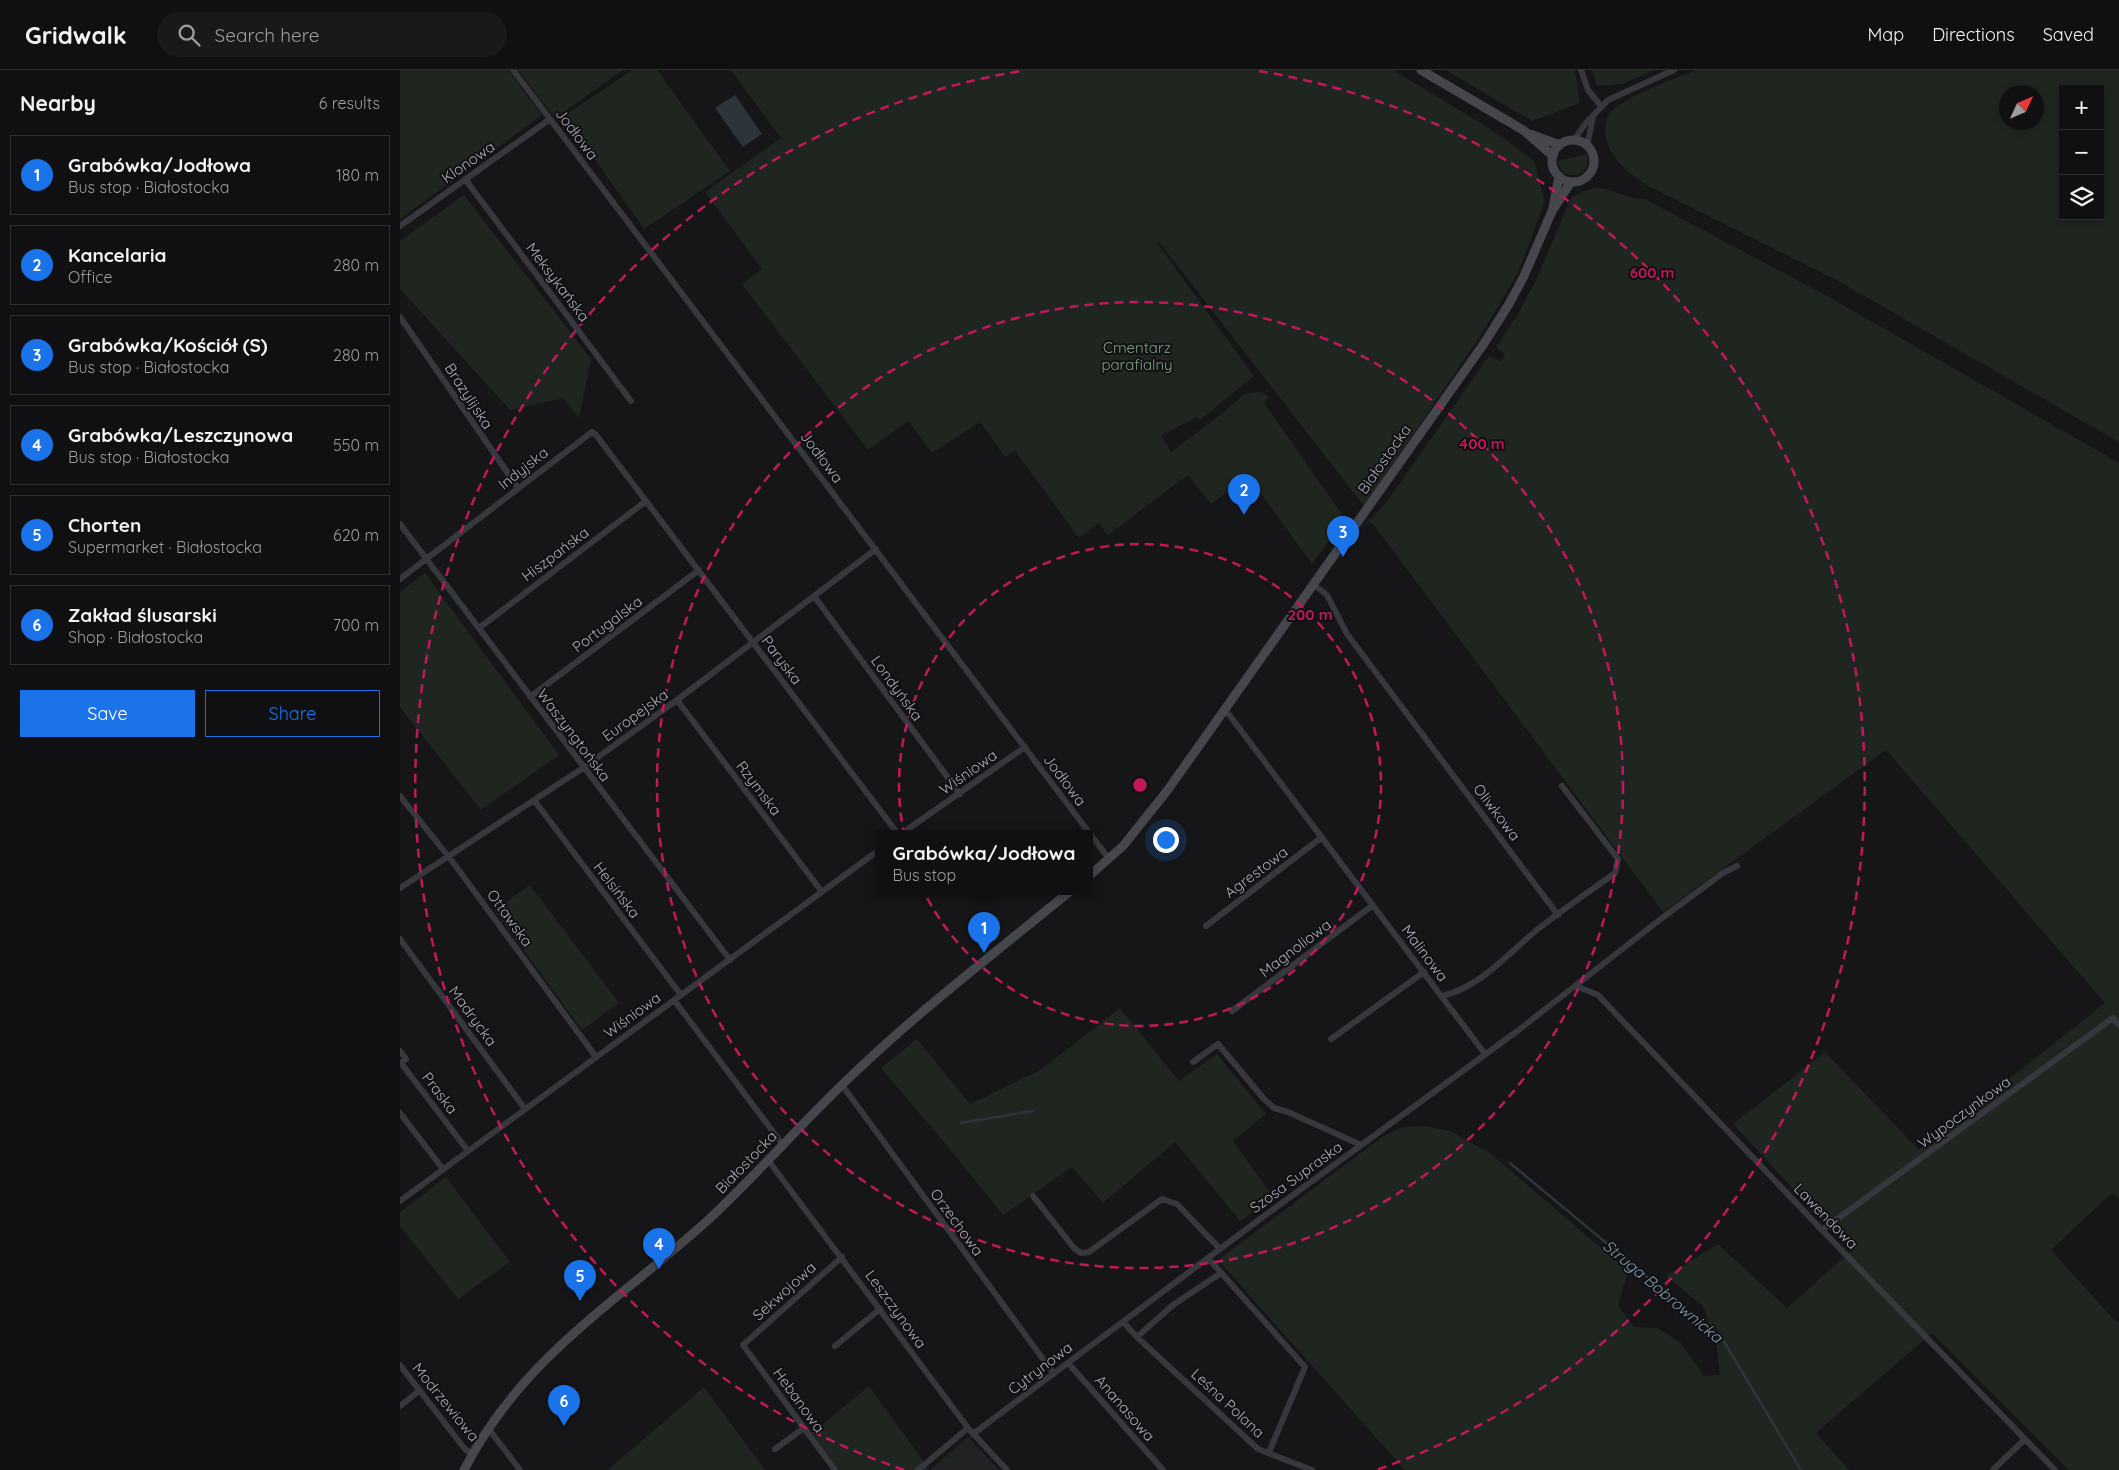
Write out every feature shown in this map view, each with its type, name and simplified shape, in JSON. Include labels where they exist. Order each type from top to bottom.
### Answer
[{"type":"street","name":"Jodłowa","points":[[513,70],[1087,830]]},
{"type":"street","points":[[1420,70],[1529,134],[1560,145]]},
{"type":"street","points":[[1581,70],[1588,90],[1601,106]]},
{"type":"street","points":[[1593,116],[1588,141],[1594,158],[1590,172],[1583,179],[1571,182],[1559,176],[1553,167],[1553,156],[1560,145],[1574,140],[1593,116],[1601,106],[1617,95],[1674,70]]},
{"type":"street","name":"Klonowa","points":[[400,226],[550,119]]},
{"type":"street","points":[[1529,134],[1553,156]]},
{"type":"street","points":[[1574,140],[1589,147]]},
{"type":"street","name":"Białostocka","points":[[1552,211],[1559,176]]},
{"type":"street","name":"Meksykańska","points":[[465,179],[631,401]]},
{"type":"street","name":"Białostocka","points":[[1093,873],[1136,831],[1483,345],[1509,304],[1524,276],[1552,211],[1571,182]]},
{"type":"street","name":"Brazylijska","points":[[400,317],[518,488]]},
{"type":"street","name":"Indyjska","points":[[400,579],[592,432],[646,501]]},
{"type":"street","name":"Paryska","points":[[646,501],[896,830]]},
{"type":"street","name":"Hiszpańska","points":[[479,628],[646,501]]},
{"type":"street","name":"Waszyngtońska","points":[[400,524],[730,960]]},
{"type":"street","name":"Europejska","points":[[400,888],[584,768],[876,549]]},
{"type":"street","name":"Portugalska","points":[[530,697],[699,570]]},
{"type":"street","name":"Oliwkowa","points":[[1313,584],[1327,595],[1346,634],[1558,915]]},
{"type":"street","name":"Londyńska","points":[[814,596],[960,794]]},
{"type":"street","name":"Rzymska","points":[[677,700],[822,892]]},
{"type":"street","name":"Malinowa","points":[[1224,708],[1485,1054]]},
{"type":"street","name":"Wiśniowa","points":[[905,830],[960,794],[1025,747]]},
{"type":"street","points":[[1442,996],[1458,992],[1472,985],[1558,915],[1615,873],[1618,859],[1562,786]]},
{"type":"street","name":"Ottawska","points":[[400,796],[448,856],[596,1056]]},
{"type":"street","name":"Helsińska","points":[[534,800],[681,995]]},
{"type":"street","name":"Agrestowa","points":[[1206,926],[1322,837]]},
{"type":"street","name":"Jodłowa","points":[[1093,838],[1109,859]]},
{"type":"street","name":"Wiśniowa","points":[[400,1201],[875,853]]},
{"type":"street","points":[[1485,1054],[1576,986],[1586,976],[1643,932],[1723,873],[1737,866]]},
{"type":"street","name":"Białostocka","points":[[464,1470],[488,1428],[522,1384],[554,1350],[704,1222],[842,1085],[933,1003],[1065,895]]},
{"type":"street","name":"Magnoliowa","points":[[1232,1011],[1373,905]]},
{"type":"street","name":"Madrycka","points":[[400,939],[525,1109]]},
{"type":"street","points":[[1332,1040],[1424,972]]},
{"type":"street","name":"Lawendowa","points":[[1576,986],[1598,995],[1822,1230],[2055,1470]]},
{"type":"street","points":[[674,1000],[782,1145]]},
{"type":"street","name":"Wypoczynkowa","points":[[1822,1230],[2114,1018],[2119,1025]]},
{"type":"street","points":[[1194,1062],[1218,1044],[1264,1099],[1274,1108],[1288,1112],[1361,1145]]},
{"type":"street","name":"Praska","points":[[400,1051],[406,1059],[401,1062],[468,1151]]},
{"type":"street","name":"Szosa Supraska","points":[[1122,1322],[1485,1054]]},
{"type":"street","name":"Orzechowa","points":[[842,1085],[1054,1374]]},
{"type":"street","points":[[400,1113],[443,1169]]},
{"type":"street","name":"Leszczynowa","points":[[768,1160],[968,1428],[1007,1470]]},
{"type":"street","points":[[1033,1196],[1074,1248],[1081,1253],[1088,1252],[1162,1199],[1177,1204],[1220,1249]]},
{"type":"street","name":"Sekwojowa","points":[[743,1345],[842,1257]]},
{"type":"street","points":[[1208,1258],[1305,1367],[1269,1452]]},
{"type":"street","points":[[1137,1336],[1173,1305],[1221,1273]]},
{"type":"street","points":[[835,1346],[880,1309]]},
{"type":"street","name":"Cytrynowa","points":[[973,1434],[1122,1322]]},
{"type":"street","name":"Leśna Polana","points":[[1122,1322],[1258,1449],[1312,1470]]},
{"type":"street","name":"Hebanowa","points":[[743,1345],[835,1470]]},
{"type":"street","name":"Ananasowa","points":[[1068,1363],[1163,1470]]},
{"type":"street","name":"Modrzewiowa","points":[[400,1365],[464,1448],[472,1455]]},
{"type":"street","points":[[400,1406],[419,1391]]},
{"type":"street","points":[[488,1428],[520,1470]]},
{"type":"street","points":[[775,1449],[804,1428]]},
{"type":"street","points":[[918,1470],[968,1428]]},
{"type":"street","points":[[1993,1470],[2025,1439]]},
{"type":"shaded area","points":[[735,95],[762,134],[743,147],[715,108]]},
{"type":"shaded area","points":[[968,1437],[999,1470],[930,1470]]},
{"type":"green space","points":[[400,70],[508,70],[542,115],[400,219]]},
{"type":"green space","points":[[518,70],[623,70],[555,118]]},
{"type":"green space","points":[[632,70],[657,70],[730,171],[644,229],[564,116]]},
{"type":"green space","name":"Cmentarz parafialny","points":[[731,70],[1393,70],[1492,130],[1534,161],[1545,201],[1518,273],[1481,335],[1364,506],[1159,242],[1157,243],[1254,376],[1200,420],[1197,417],[1161,435],[1171,452],[1223,413],[1243,395],[1256,392],[1264,393],[1269,397],[1264,403],[1345,519],[1312,564],[1248,476],[1211,504],[1188,475],[1108,535],[1099,523],[1079,538],[1015,451],[1005,457],[980,422],[932,453],[908,421],[868,450],[742,284],[762,269],[705,192],[781,138]]},
{"type":"green space","points":[[1446,70],[1575,70],[1580,103],[1532,121]]},
{"type":"green space","points":[[1592,70],[1654,70],[1623,84],[1597,86]]},
{"type":"green space","points":[[1696,70],[2119,70],[2119,442],[1838,281],[1648,186],[1626,170],[1614,157],[1610,149],[1605,129],[1606,122],[1609,115],[1626,100]]},
{"type":"green space","points":[[1587,154],[1588,162],[1582,172],[1570,175],[1560,168],[1558,161]]},
{"type":"green space","points":[[1598,187],[1634,198],[1645,199],[1829,297],[2119,463],[2119,1199],[2112,1193],[2051,1250],[2116,1322],[2119,1320],[2119,1470],[2069,1470],[1932,1333],[1816,1433],[1849,1470],[1405,1470],[1218,1260],[1382,1137],[1403,1127],[1426,1126],[1450,1131],[1490,1153],[1628,1271],[1618,1305],[1634,1327],[1657,1328],[1680,1342],[1704,1376],[1720,1375],[1717,1348],[1703,1306],[1666,1276],[1718,1244],[1787,1308],[1851,1251],[1733,1124],[1825,1052],[1919,1150],[2105,1003],[1886,750],[1663,912],[1374,525],[1368,521],[1386,503],[1489,356],[1501,361],[1505,355],[1496,347],[1518,314],[1536,280],[1571,198],[1579,193]]},
{"type":"green space","points":[[464,195],[591,359],[579,418],[563,398],[510,410],[400,289],[400,241]]},
{"type":"green space","points":[[425,573],[559,755],[481,810],[400,707],[400,592]]},
{"type":"green space","points":[[530,885],[619,1003],[582,1030],[494,910]]},
{"type":"green space","points":[[1120,1008],[1179,1081],[1217,1054],[1266,1114],[1233,1141],[1273,1197],[1240,1221],[1175,1142],[1103,1203],[1072,1167],[1003,1215],[881,1068],[917,1039],[970,1104],[1042,1069]]},
{"type":"green space","points":[[446,1177],[510,1262],[458,1299],[400,1226],[400,1212]]},
{"type":"green space","points":[[869,1386],[928,1470],[839,1470],[812,1433]]},
{"type":"green space","points":[[704,1387],[765,1470],[608,1470]]},
{"type":"green space","points":[[961,1445],[965,1448],[954,1458],[956,1461],[952,1465],[949,1462],[943,1468],[940,1464]]},
{"type":"waterway","name":"Struga Bobrownicka","points":[[961,1123],[1033,1111]]},
{"type":"waterway","name":"Struga Bobrownicka","points":[[1510,1163],[1723,1340],[1801,1470]]},
{"type":"place","name":"Kancelaria","points":[[1244,515]]},
{"type":"place","name":"Grabówka/Kościół (S)","points":[[1343,557]]},
{"type":"place","name":"Grabówka/Jodłowa","points":[[984,953]]},
{"type":"place","name":"Grabówka/Leszczynowa","points":[[659,1269]]},
{"type":"place","name":"Chorten","points":[[580,1301]]},
{"type":"place","name":"Zakład ślusarski","points":[[564,1426]]}]
